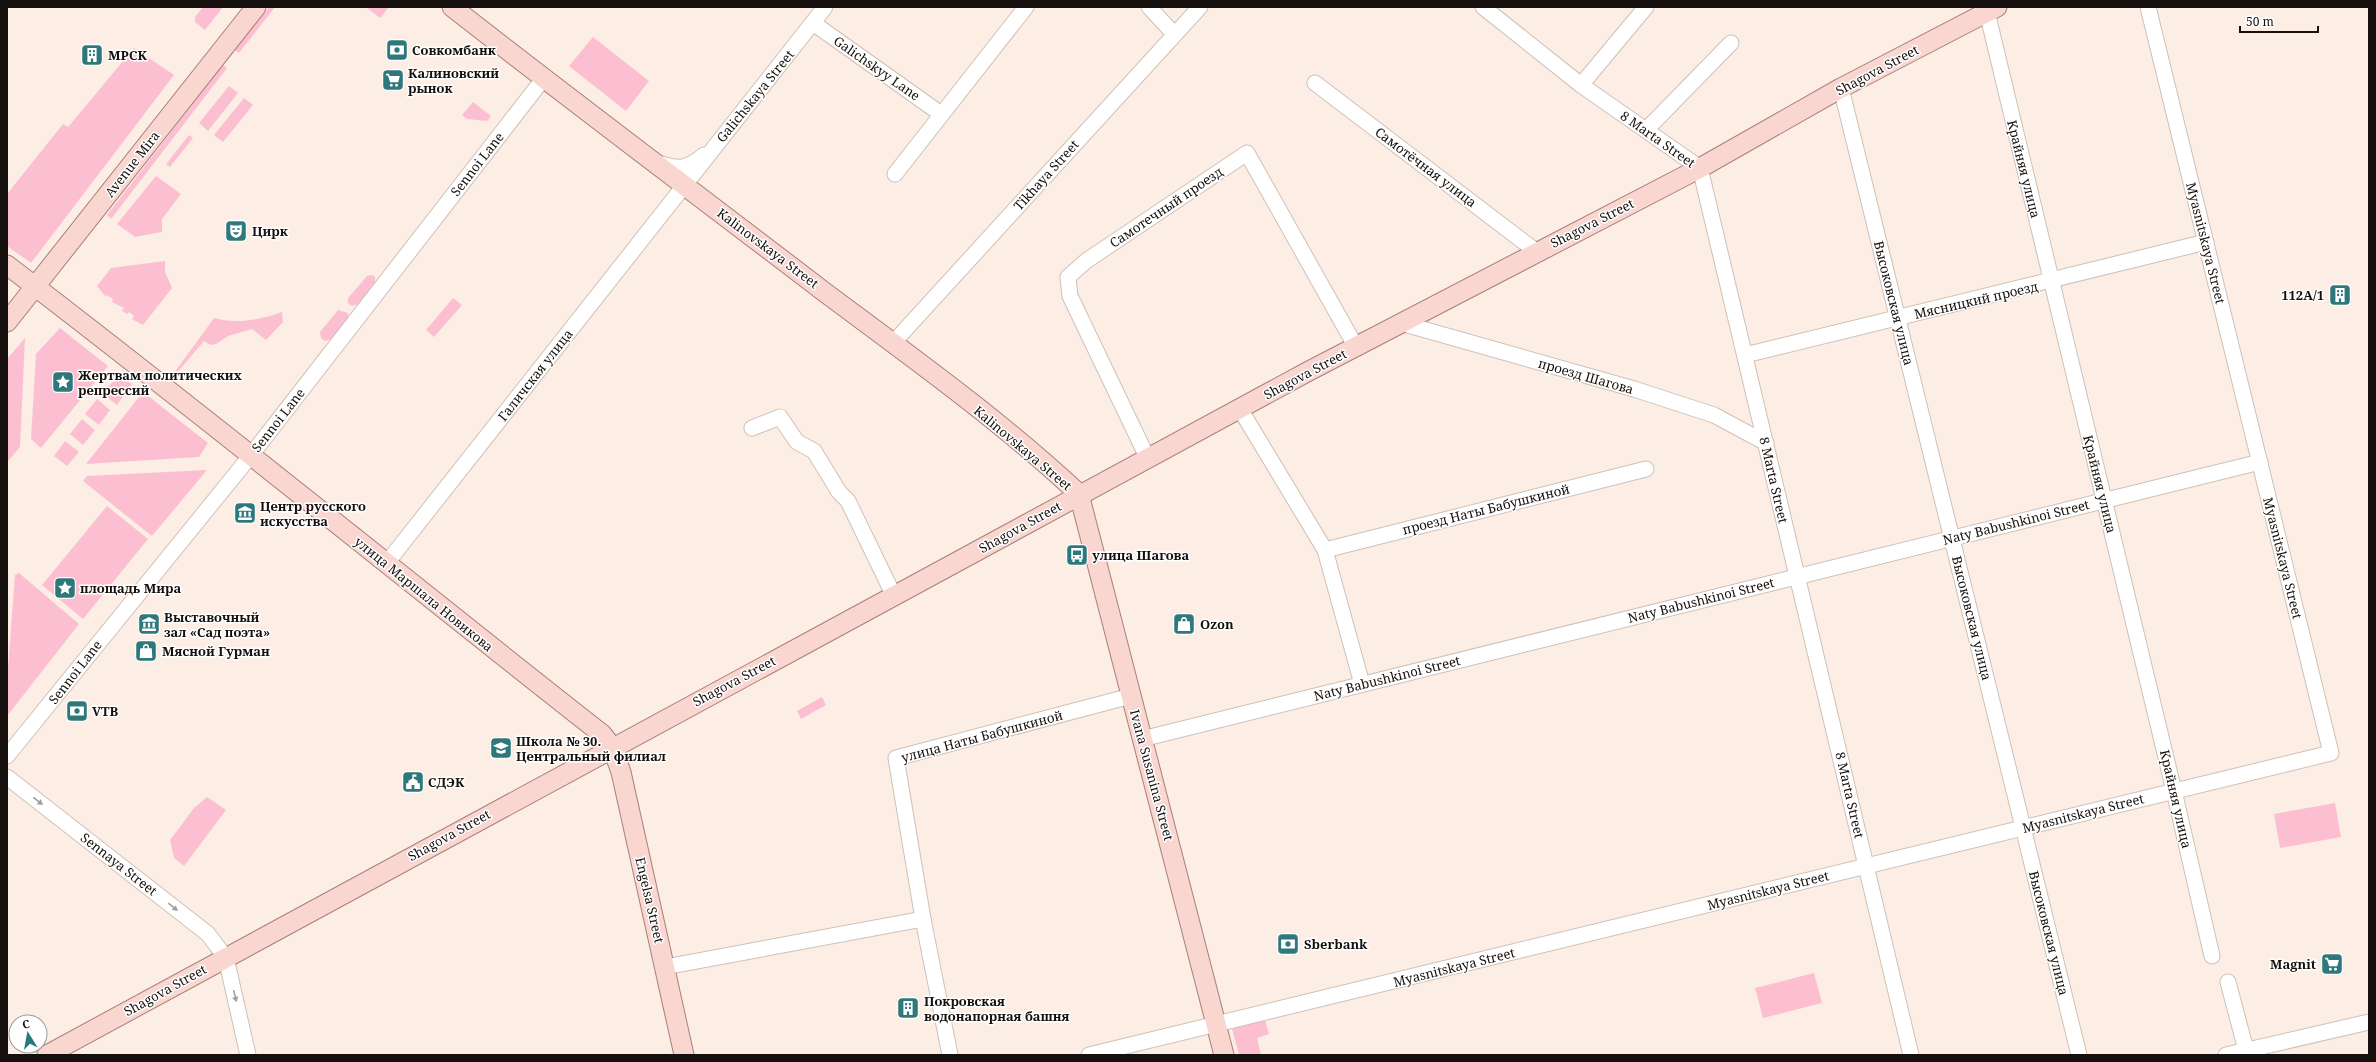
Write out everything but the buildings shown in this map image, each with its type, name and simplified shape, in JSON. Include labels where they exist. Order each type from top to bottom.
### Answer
[{"type":"main road","name":"Avenue Mira","points":[[7,322],[256,7]]},
{"type":"main road","name":"Kalinovskaya Street","points":[[452,7],[646,158],[893,343],[1046,463],[1079,494]]},
{"type":"main road","name":"Shagova Street","points":[[47,1055],[612,747],[894,596],[1079,494],[1148,459],[1356,346],[1700,168],[1841,88],[1992,10]]},
{"type":"main road","name":"улица Маршала Новикова","points":[[7,265],[252,454],[386,564],[602,734],[612,747]]},
{"type":"main road","name":"Ivana Susanina Street","points":[[1079,494],[1224,1055]]},
{"type":"main road","name":"Engelsa Street","points":[[612,747],[621,772],[684,1055]]},
{"type":"street","name":"Galichskaya Street","points":[[685,186],[825,7]]},
{"type":"street","points":[[895,174],[1026,7]]},
{"type":"street","points":[[1149,7],[1174,34]]},
{"type":"street","name":"Tikhaya Street","points":[[893,343],[1200,7]]},
{"type":"street","name":"8 Marta Street","points":[[1483,7],[1580,85],[1700,168],[1911,1055]]},
{"type":"street","points":[[1580,85],[1646,7]]},
{"type":"street","name":"Myasnitskaya Street","points":[[1089,1055],[1216,1022],[1270,1012],[2331,753],[2148,7]]},
{"type":"street","name":"Крайняя улица","points":[[1992,10],[2052,282],[2212,956]]},
{"type":"street","name":"Galichskyy Lane","points":[[813,23],[941,114]]},
{"type":"street","points":[[1646,130],[1731,43]]},
{"type":"street","name":"Sennoi Lane","points":[[7,756],[252,454],[544,78]]},
{"type":"street","name":"Самотёчная улица","points":[[1315,82],[1537,252]]},
{"type":"street","name":"Высоковская улица","points":[[1841,88],[2079,1055]]},
{"type":"street","points":[[646,158],[675,168],[684,167],[696,161],[717,144]]},
{"type":"street","name":"Самотечный проезд","points":[[1148,459],[1070,296],[1068,277],[1086,261],[1247,153],[1356,346]]},
{"type":"street","name":"Галичская улица","points":[[386,564],[685,186]]},
{"type":"street","name":"Мясницкий проезд","points":[[1745,355],[2052,282],[2206,242]]},
{"type":"street","name":"проезд Шагова","points":[[1401,323],[1634,389],[1714,415],[1766,443]]},
{"type":"street","points":[[1240,409],[1326,550],[1362,684]]},
{"type":"street","points":[[752,428],[780,417],[797,442],[814,452],[839,492],[848,501],[894,596]]},
{"type":"street","name":"Naty Babushkinoi Street","points":[[1142,739],[2260,462]]},
{"type":"street","name":"проезд Наты Бабушкиной","points":[[1326,550],[1646,469]]},
{"type":"street","name":"улица Наты Бабушкиной","points":[[950,1055],[923,919],[896,758],[1131,696]]},
{"type":"street","name":"Sennaya Street","points":[[7,777],[208,934],[226,958]]},
{"type":"street","points":[[665,967],[923,919]]},
{"type":"street","points":[[226,958],[248,1055]]},
{"type":"street","points":[[2228,982],[2246,1050]]},
{"type":"street","points":[[2226,1055],[2369,1022]]},
{"type":"shaded area","points":[[203,7],[223,7],[205,30],[195,22],[195,17]]},
{"type":"shaded area","points":[[269,7],[275,7],[239,53],[235,50]]},
{"type":"shaded area","points":[[366,7],[389,7],[380,18]]},
{"type":"shaded area","points":[[593,37],[649,81],[626,111],[569,66]]},
{"type":"shaded area","points":[[134,48],[174,75],[31,263],[7,246],[7,194],[63,124],[68,127]]},
{"type":"shaded area","points":[[223,65],[227,68],[111,219],[107,215]]},
{"type":"shaded area","points":[[229,86],[238,93],[208,131],[199,123]]},
{"type":"shaded area","points":[[244,98],[253,105],[223,142],[214,135]]},
{"type":"shaded area","points":[[473,102],[491,116],[487,121],[467,119],[462,115]]},
{"type":"shaded area","points":[[189,135],[193,138],[170,167],[166,164]]},
{"type":"shaded area","points":[[156,176],[181,194],[162,219],[162,232],[135,237],[117,224]]},
{"type":"shaded area","points":[[165,261],[165,272],[172,288],[143,325],[132,319],[134,316],[129,312],[127,314],[122,311],[124,308],[112,302],[113,299],[107,295],[106,297],[97,286],[111,268]]},
{"type":"shaded area","points":[[372,275],[375,277],[375,284],[359,304],[352,306],[348,303],[348,298],[367,276]]},
{"type":"shaded area","points":[[453,298],[462,305],[434,337],[426,330]]},
{"type":"shaded area","points":[[338,310],[348,313],[348,319],[332,339],[325,341],[321,338],[320,332]]},
{"type":"shaded area","points":[[282,312],[283,322],[266,340],[252,329],[228,336],[216,344],[211,345],[204,341],[176,374],[174,373],[214,318],[239,321],[265,317]]},
{"type":"shaded area","points":[[60,328],[108,366],[41,448],[31,439],[36,354]]},
{"type":"shaded area","points":[[25,338],[20,447],[8,461],[7,359]]},
{"type":"shaded area","points":[[119,373],[132,384],[117,405],[103,394]]},
{"type":"shaded area","points":[[143,392],[208,443],[199,457],[86,464]]},
{"type":"shaded area","points":[[97,399],[110,410],[99,425],[85,414]]},
{"type":"shaded area","points":[[82,419],[95,430],[83,445],[70,434]]},
{"type":"shaded area","points":[[65,441],[79,452],[67,466],[54,456]]},
{"type":"shaded area","points":[[207,470],[152,536],[83,481],[87,476]]},
{"type":"shaded area","points":[[107,506],[148,539],[83,619],[42,585]]},
{"type":"shaded area","points":[[19,573],[79,624],[7,716],[7,681],[15,575]]},
{"type":"shaded area","points":[[822,697],[826,705],[801,719],[797,711]]},
{"type":"shaded area","points":[[207,797],[226,810],[184,866],[174,858],[170,840],[194,808]]},
{"type":"shaded area","points":[[2335,803],[2341,837],[2280,848],[2274,814]]},
{"type":"shaded area","points":[[1814,973],[1822,1003],[1763,1018],[1755,988]]},
{"type":"shaded area","points":[[1265,1020],[1269,1034],[1257,1038],[1261,1055],[1239,1055],[1232,1029]]},
{"type":"place","name":"Совкомбанк","points":[[397,50]]},
{"type":"place","name":"МРСК","points":[[92,55]]},
{"type":"place","name":"Калиновский рынок","points":[[393,80]]},
{"type":"place","name":"Цирк","points":[[236,231]]},
{"type":"place","name":"112А/1","points":[[2340,295]]},
{"type":"place","name":"Жертвам политических репрессий","points":[[63,382]]},
{"type":"place","name":"Центр русского искусства","points":[[245,513]]},
{"type":"place","name":"улица Шагова","points":[[1077,555]]},
{"type":"place","name":"площадь Мира","points":[[65,588]]},
{"type":"place","name":"Выставочный зал «Сад поэта»","points":[[149,624]]},
{"type":"place","name":"Ozon","points":[[1184,624]]},
{"type":"place","name":"Мясной Гурман","points":[[146,651]]},
{"type":"place","name":"VTB","points":[[77,711]]},
{"type":"place","name":"Школа № 30. Центральный филиал","points":[[501,748]]},
{"type":"place","name":"СДЭК","points":[[413,782]]},
{"type":"place","name":"Sberbank","points":[[1288,944]]},
{"type":"place","name":"Magnit","points":[[2332,964]]},
{"type":"place","name":"Покровская водонапорная башня","points":[[908,1008]]}]
